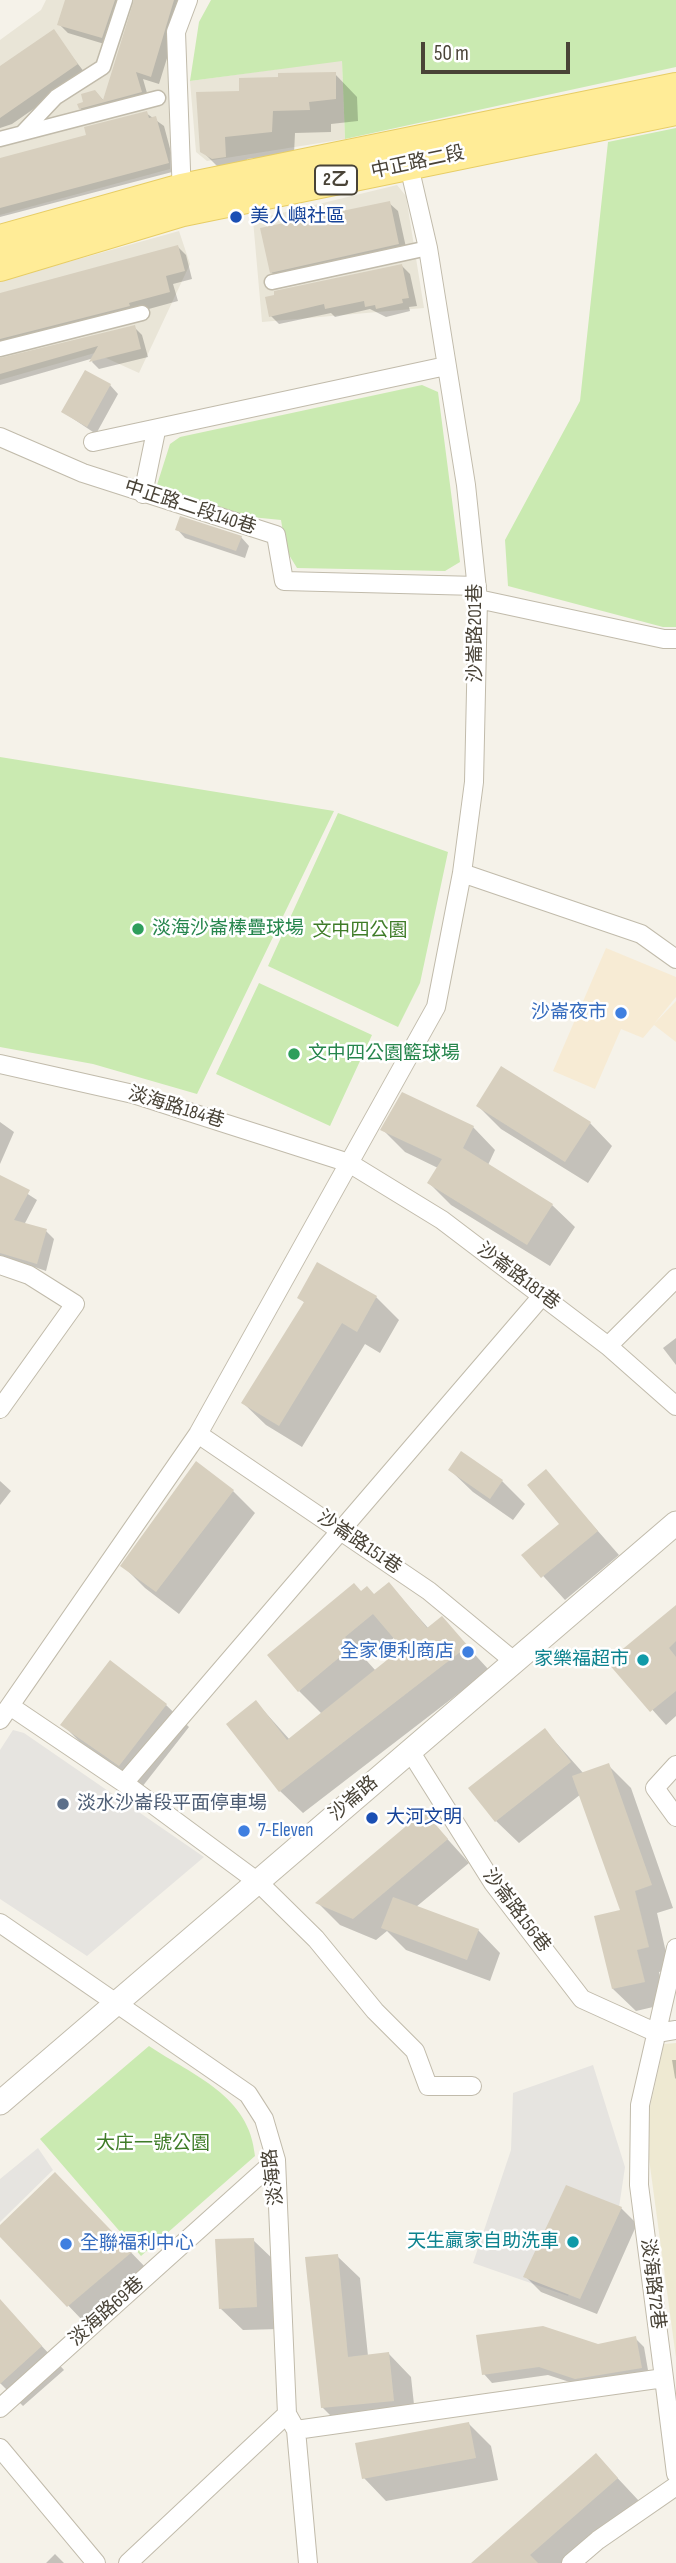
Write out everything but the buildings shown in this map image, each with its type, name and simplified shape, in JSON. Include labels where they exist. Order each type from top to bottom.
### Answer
[{"type":"main road","name":"中正路二段","points":[[0,240],[676,88]]},
{"type":"main road","name":"中正路二段","points":[[0,266],[182,200],[409,166],[676,110]]},
{"type":"street","points":[[23,132],[56,97],[103,67],[125,0]]},
{"type":"street","points":[[182,200],[176,32],[188,0]]},
{"type":"street","points":[[0,139],[158,98]]},
{"type":"street","name":"沙崙路201巷","points":[[409,166],[428,248],[466,485],[478,592],[474,782],[462,873]]},
{"type":"street","points":[[272,282],[428,248]]},
{"type":"street","points":[[0,349],[142,313]]},
{"type":"street","points":[[93,442],[156,431],[446,366]]},
{"type":"street","points":[[143,494],[156,431]]},
{"type":"street","name":"中正路二段140巷","points":[[0,437],[83,473],[276,535],[284,581],[478,592]]},
{"type":"street","points":[[478,592],[664,639],[676,639]]},
{"type":"street","points":[[472,2086],[429,2086],[415,2051],[375,2011],[316,1939],[258,1882],[124,1783],[5,1713],[198,1434],[436,1007],[462,873],[641,934],[676,959]]},
{"type":"street","name":"淡海路184巷","points":[[0,1064],[133,1094],[349,1163]]},
{"type":"street","name":"沙崙路181巷","points":[[349,1163],[442,1220],[608,1346],[676,1406]]},
{"type":"street","points":[[0,1265],[29,1275],[75,1304],[0,1409]]},
{"type":"street","points":[[608,1346],[676,1278]]},
{"type":"street","points":[[124,1783],[542,1296]]},
{"type":"street","name":"沙崙路151巷","points":[[198,1434],[429,1591],[515,1662]]},
{"type":"street","name":"沙崙路","points":[[0,2103],[676,1523]]},
{"type":"street","name":"沙崙路156巷","points":[[410,1752],[493,1883],[582,1999],[657,2033]]},
{"type":"street","points":[[676,1765],[655,1788],[676,1817]]},
{"type":"street","name":"淡海路","points":[[0,1923],[118,2002],[247,2094],[264,2119],[276,2160],[287,2414],[296,2430],[308,2563]]},
{"type":"street","name":"淡海路72巷","points":[[676,1948],[640,2105],[639,2185],[676,2474]]},
{"type":"street","points":[[657,2033],[676,2030]]},
{"type":"street","name":"淡海路69巷","points":[[0,2408],[276,2160]]},
{"type":"street","points":[[296,2430],[664,2378]]},
{"type":"street","points":[[128,2563],[287,2414]]},
{"type":"street","points":[[0,2448],[96,2563]]},
{"type":"street","points":[[571,2563],[598,2540],[676,2486]]},
{"type":"shaded area","points":[[46,0],[178,0],[169,28],[170,169],[0,215],[0,40],[41,10]]},
{"type":"shaded area","points":[[342,60],[345,139],[207,161],[196,152],[190,81]]},
{"type":"shaded area","points":[[397,185],[406,196],[424,308],[262,322],[253,220]]},
{"type":"shaded area","points":[[179,231],[190,264],[139,373],[95,353],[0,380],[0,281]]},
{"type":"shaded area","name":"沙崙夜市","points":[[606,948],[676,977],[676,997],[654,1024],[676,1001],[676,1042],[654,1025],[643,1038],[621,1029],[595,1089],[553,1071]]},
{"type":"shaded area","name":"淡水沙崙段平面停車場","points":[[13,1730],[24,1733],[204,1857],[87,1956],[0,1899],[0,1750]]},
{"type":"shaded area","points":[[676,2043],[676,2358],[645,2129],[664,2044]]},
{"type":"shaded area","points":[[593,2065],[625,2167],[618,2214],[568,2296],[473,2263],[511,2150],[513,2093]]},
{"type":"shaded area","points":[[38,2148],[53,2170],[0,2222],[0,2179]]},
{"type":"green space","points":[[211,0],[676,0],[676,67],[345,139],[342,61],[190,81],[199,22]]},
{"type":"green space","points":[[676,128],[676,627],[663,627],[508,586],[505,540],[580,401],[608,142]]},
{"type":"green space","points":[[422,385],[438,392],[460,562],[445,571],[297,568],[286,550],[281,520],[241,516],[156,488],[170,444],[180,437]]},
{"type":"green space","name":"淡海沙崙棒疊球場","points":[[0,757],[334,811],[197,1094],[93,1064],[0,1047]]},
{"type":"green space","name":"文中四公園","points":[[338,813],[448,852],[420,983],[398,1027],[268,966]]},
{"type":"green space","name":"文中四公園籃球場","points":[[259,983],[372,1035],[330,1126],[216,1074]]},
{"type":"green space","name":"大庄一號公園","points":[[149,2046],[201,2078],[231,2103],[243,2118],[251,2135],[255,2156],[141,2256],[40,2139]]},
{"type":"place","name":"美人嶼社區","points":[[236,217]]},
{"type":"place","name":"淡海沙崙棒疊球場","points":[[138,929]]},
{"type":"place","name":"沙崙夜市","points":[[621,1013]]},
{"type":"place","name":"文中四公園籃球場","points":[[294,1054]]},
{"type":"place","name":"全家便利商店","points":[[468,1652]]},
{"type":"place","name":"家樂福超市","points":[[643,1660]]},
{"type":"place","name":"淡水沙崙段平面停車場","points":[[63,1804]]},
{"type":"place","name":"大河文明","points":[[372,1818]]},
{"type":"place","name":"7-Eleven","points":[[244,1831]]},
{"type":"place","name":"天生贏家自助洗車","points":[[573,2242]]},
{"type":"place","name":"全聯福利中心","points":[[66,2244]]}]
